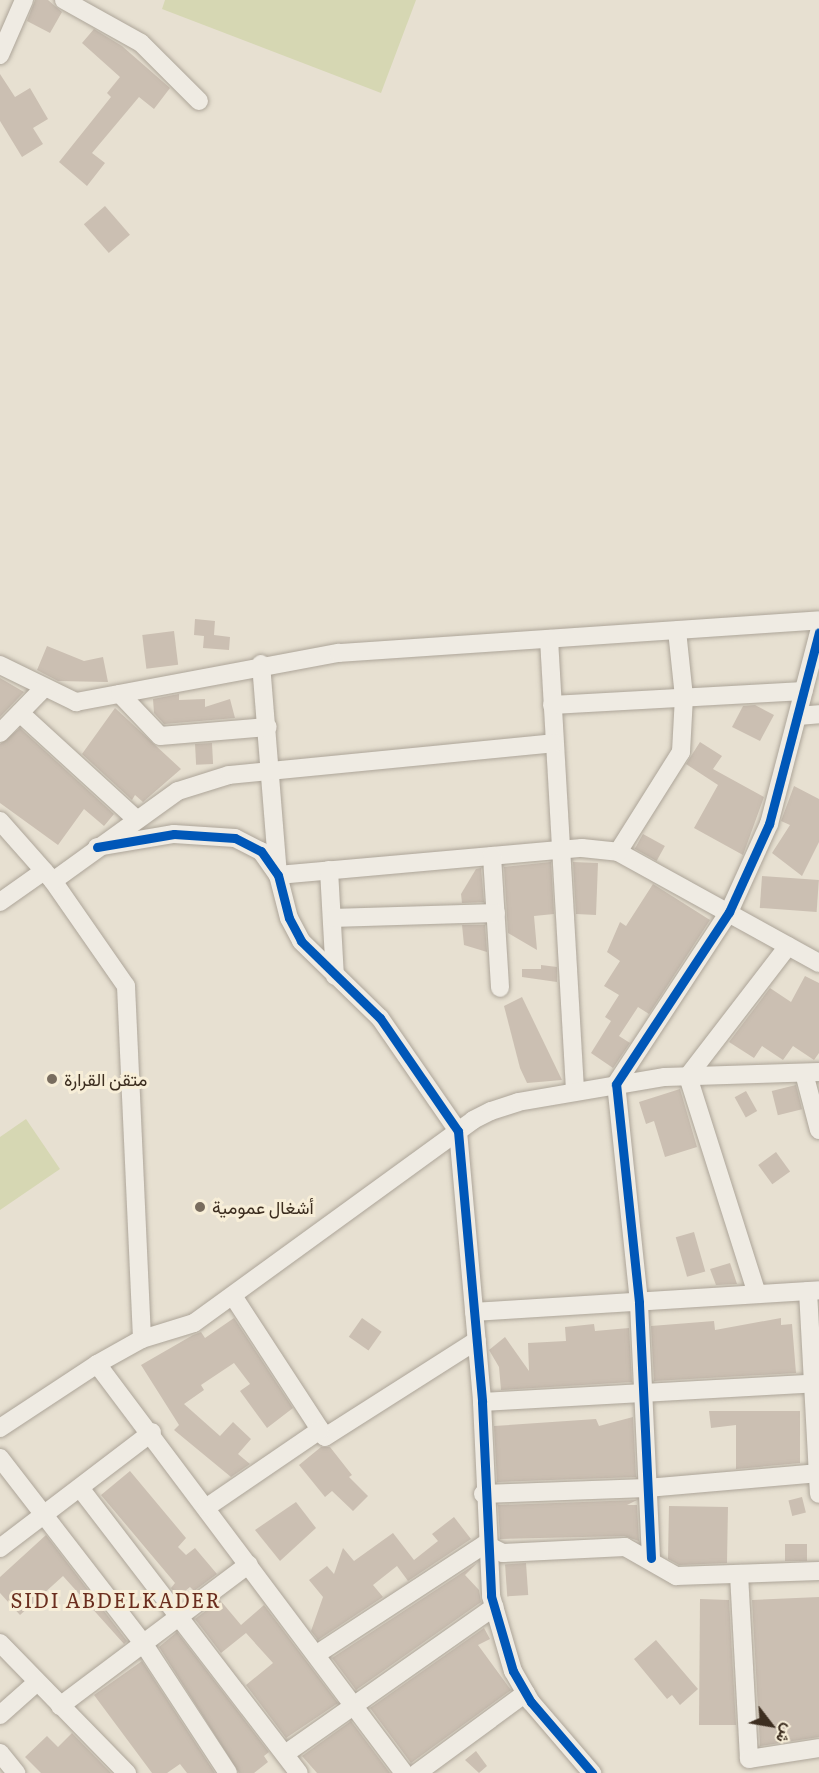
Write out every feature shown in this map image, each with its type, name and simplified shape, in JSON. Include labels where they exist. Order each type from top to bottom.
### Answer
[{"type":"street","points":[[0,55],[24,0]]},
{"type":"street","points":[[64,0],[141,43],[199,101]]},
{"type":"street","points":[[0,665],[43,689],[76,702],[261,664],[339,653],[819,620]]},
{"type":"street","points":[[618,852],[681,752],[684,697],[678,630]]},
{"type":"street","points":[[651,1557],[639,1302],[616,1084],[729,912],[769,824],[819,632]]},
{"type":"street","points":[[549,639],[575,1091]]},
{"type":"street","points":[[261,664],[272,768],[278,875],[289,918],[301,941],[380,1018],[458,1131],[482,1402],[485,1544],[494,1607],[513,1671],[526,1693],[592,1773]]},
{"type":"street","points":[[0,733],[43,689]]},
{"type":"street","points":[[552,705],[804,691]]},
{"type":"street","points":[[120,694],[160,736],[268,727]]},
{"type":"street","points":[[20,713],[136,819]]},
{"type":"street","points":[[798,716],[819,714]]},
{"type":"street","points":[[5,894],[48,876],[97,847],[178,791],[272,768],[554,743]]},
{"type":"street","points":[[0,821],[48,876],[126,986],[142,1339]]},
{"type":"street","points":[[97,847],[174,834],[235,838],[261,851],[278,875]]},
{"type":"street","points":[[278,875],[562,849],[618,852],[819,963]]},
{"type":"street","points":[[492,856],[500,988]]},
{"type":"street","points":[[328,870],[335,976]]},
{"type":"street","points":[[332,918],[496,914]]},
{"type":"street","points":[[688,1076],[788,946]]},
{"type":"street","points":[[0,1428],[97,1364],[142,1339],[194,1323],[458,1131],[518,1102],[616,1084],[688,1076],[812,1072],[819,1130]]},
{"type":"street","points":[[688,1076],[757,1294]]},
{"type":"street","points":[[474,1312],[814,1291],[819,1494]]},
{"type":"street","points":[[233,1296],[325,1437],[477,1340]]},
{"type":"street","points":[[97,1364],[152,1432],[404,1773]]},
{"type":"street","points":[[482,1402],[816,1383]]},
{"type":"street","points":[[207,1507],[320,1430]]},
{"type":"street","points":[[0,1548],[152,1432]]},
{"type":"street","points":[[0,1458],[42,1516],[142,1644],[228,1773]]},
{"type":"street","points":[[483,1494],[648,1488],[818,1473]]},
{"type":"street","points":[[80,1488],[182,1617],[299,1773]]},
{"type":"street","points":[[485,1544],[503,1553],[625,1547],[651,1557],[676,1576],[819,1571]]},
{"type":"street","points":[[317,1654],[485,1544]]},
{"type":"street","points":[[60,1707],[142,1644],[182,1617],[249,1564]]},
{"type":"street","points":[[739,1574],[748,1759],[819,1748]]},
{"type":"street","points":[[285,1754],[494,1607]]},
{"type":"street","points":[[0,1643],[36,1683],[126,1773]]},
{"type":"street","points":[[0,1715],[36,1683]]},
{"type":"street","points":[[425,1771],[526,1693]]},
{"type":"street","points":[[0,1754],[16,1773]]},
{"type":"green space","points":[[165,0],[416,0],[381,93],[162,9]]},
{"type":"green space","points":[[26,1119],[60,1169],[0,1210],[0,1137]]},
{"type":"building","points":[[35,0],[48,0],[62,12],[50,33],[27,21]]},
{"type":"building","points":[[94,29],[122,46],[170,88],[154,109],[139,97],[92,153],[105,163],[87,186],[59,162],[111,97],[107,93],[120,77],[82,43]]},
{"type":"building","points":[[0,74],[15,97],[30,88],[48,119],[33,128],[43,144],[22,157],[0,121]]},
{"type":"building","points":[[105,206],[130,235],[109,253],[84,224]]},
{"type":"building","points":[[195,619],[215,621],[214,635],[230,637],[229,650],[203,648],[204,636],[194,635]]},
{"type":"building","points":[[174,631],[178,665],[146,669],[142,635]]},
{"type":"building","points":[[47,646],[84,661],[103,657],[108,682],[58,681],[37,670]]},
{"type":"building","points":[[0,678],[24,692],[0,717]]},
{"type":"building","points":[[179,694],[179,700],[205,699],[205,707],[230,699],[235,718],[164,724],[154,713],[153,699]]},
{"type":"building","points":[[755,705],[774,715],[760,741],[732,727],[743,706]]},
{"type":"building","points":[[115,708],[181,769],[143,802],[135,795],[132,800],[82,754]]},
{"type":"building","points":[[20,728],[114,814],[104,826],[84,809],[58,845],[0,803],[0,744]]},
{"type":"building","points":[[700,742],[722,756],[713,769],[764,797],[743,855],[694,828],[718,785],[686,764]]},
{"type":"building","points":[[212,743],[213,764],[196,765],[195,744]]},
{"type":"building","points":[[794,786],[819,799],[819,842],[802,876],[772,853],[790,825],[781,821]]},
{"type":"building","points":[[643,834],[665,846],[657,861],[635,849]]},
{"type":"building","points":[[551,862],[554,914],[534,916],[537,950],[508,933],[504,867]]},
{"type":"building","points":[[573,862],[598,863],[596,915],[576,914]]},
{"type":"building","points":[[481,868],[484,902],[462,903],[461,894],[476,869]]},
{"type":"building","points":[[762,876],[819,880],[817,912],[760,908]]},
{"type":"building","points":[[653,884],[710,920],[649,1014],[638,1007],[619,1036],[630,1043],[613,1068],[591,1053],[611,1021],[605,1017],[619,995],[604,986],[620,961],[607,952],[620,922],[626,926]]},
{"type":"building","points":[[462,925],[485,925],[487,952],[464,945]]},
{"type":"building","points":[[541,965],[557,967],[557,982],[522,977],[522,969],[541,969]]},
{"type":"building","points":[[805,976],[819,983],[819,1053],[814,1060],[793,1046],[783,1060],[762,1046],[754,1058],[729,1042],[770,988],[791,1002]]},
{"type":"building","points":[[522,997],[562,1080],[527,1083],[520,1068],[504,1006]]},
{"type":"building","points":[[796,1085],[802,1109],[778,1115],[772,1091]]},
{"type":"building","points":[[680,1089],[697,1147],[665,1157],[654,1121],[646,1124],[639,1102]]},
{"type":"building","points":[[746,1091],[757,1111],[746,1117],[735,1097]]},
{"type":"building","points":[[776,1152],[790,1171],[772,1184],[758,1165]]},
{"type":"building","points":[[694,1232],[705,1271],[687,1277],[676,1237]]},
{"type":"building","points":[[730,1263],[737,1284],[716,1285],[710,1269]]},
{"type":"building","points":[[234,1318],[293,1408],[267,1428],[240,1391],[250,1384],[234,1363],[201,1385],[204,1390],[184,1404],[220,1436],[233,1422],[251,1439],[238,1454],[250,1464],[231,1477],[174,1430],[179,1425],[141,1365],[193,1335],[201,1332],[205,1338]]},
{"type":"building","points":[[362,1318],[382,1332],[368,1351],[349,1337]]},
{"type":"building","points":[[781,1318],[781,1325],[792,1324],[796,1373],[654,1381],[651,1326],[714,1321],[715,1330]]},
{"type":"building","points":[[594,1324],[595,1331],[629,1328],[632,1382],[501,1390],[499,1367],[489,1350],[505,1337],[529,1371],[528,1343],[566,1341],[565,1327]]},
{"type":"building","points":[[709,1411],[800,1411],[800,1463],[736,1469],[736,1425],[711,1428]]},
{"type":"building","points":[[633,1417],[636,1477],[497,1482],[494,1426],[596,1419],[599,1426]]},
{"type":"building","points":[[321,1447],[330,1447],[352,1475],[349,1477],[368,1496],[353,1511],[332,1491],[325,1497],[299,1465]]},
{"type":"building","points":[[130,1471],[186,1538],[178,1547],[186,1555],[195,1548],[217,1574],[194,1591],[190,1587],[178,1597],[171,1588],[175,1583],[101,1495]]},
{"type":"building","points":[[802,1497],[806,1513],[792,1516],[788,1500]]},
{"type":"building","points":[[637,1500],[627,1505],[637,1505],[639,1541],[624,1536],[500,1539],[498,1505]]},
{"type":"building","points":[[296,1502],[316,1528],[280,1561],[255,1530]]},
{"type":"building","points":[[669,1506],[728,1507],[727,1563],[679,1565],[668,1559]]},
{"type":"building","points":[[454,1517],[471,1539],[408,1581],[397,1566],[373,1585],[383,1597],[318,1640],[311,1631],[323,1597],[309,1580],[327,1566],[334,1574],[343,1548],[354,1561],[393,1533],[414,1560],[438,1541],[432,1534]]},
{"type":"building","points":[[46,1535],[127,1641],[124,1644],[63,1576],[20,1615],[0,1593],[0,1577]]},
{"type":"building","points":[[785,1544],[807,1544],[807,1561],[785,1561]]},
{"type":"building","points":[[477,1563],[465,1575],[479,1590],[481,1602],[356,1690],[332,1658]]},
{"type":"building","points":[[526,1563],[528,1595],[507,1596],[505,1564]]},
{"type":"building","points":[[819,1597],[819,1737],[760,1746],[752,1600]]},
{"type":"building","points":[[700,1599],[729,1600],[736,1725],[699,1725]]},
{"type":"building","points":[[220,1600],[241,1625],[264,1605],[338,1703],[286,1738],[246,1685],[273,1663],[246,1633],[221,1653],[195,1619]]},
{"type":"building","points":[[484,1628],[490,1639],[478,1645],[511,1690],[411,1763],[370,1708]]},
{"type":"building","points":[[177,1632],[269,1752],[264,1756],[268,1762],[254,1773],[239,1773],[159,1647]]},
{"type":"building","points":[[656,1640],[698,1689],[680,1705],[672,1695],[667,1699],[634,1659]]},
{"type":"building","points":[[142,1661],[215,1773],[187,1773],[180,1764],[167,1773],[152,1773],[94,1695]]},
{"type":"building","points":[[351,1721],[390,1773],[317,1773],[302,1756]]},
{"type":"building","points":[[72,1733],[111,1773],[41,1773],[25,1757],[47,1736],[58,1747]]},
{"type":"building","points":[[476,1751],[487,1766],[479,1773],[465,1760]]},
{"type":"cycle path","points":[[651,1558],[639,1302],[616,1084],[729,912],[769,824],[819,632]]},
{"type":"cycle path","points":[[97,847],[174,834],[235,838],[261,851],[278,875],[289,918],[301,941],[380,1018],[458,1131],[482,1402],[491,1596],[513,1671],[531,1702],[592,1773]]},
{"type":"place","name":"متقن القرارة","points":[[52,1079]]},
{"type":"place","name":"أشغال عمومية","points":[[200,1207]]},
{"type":"district","name":"SIDI ABDELKADER","points":[[116,1599]]}]
